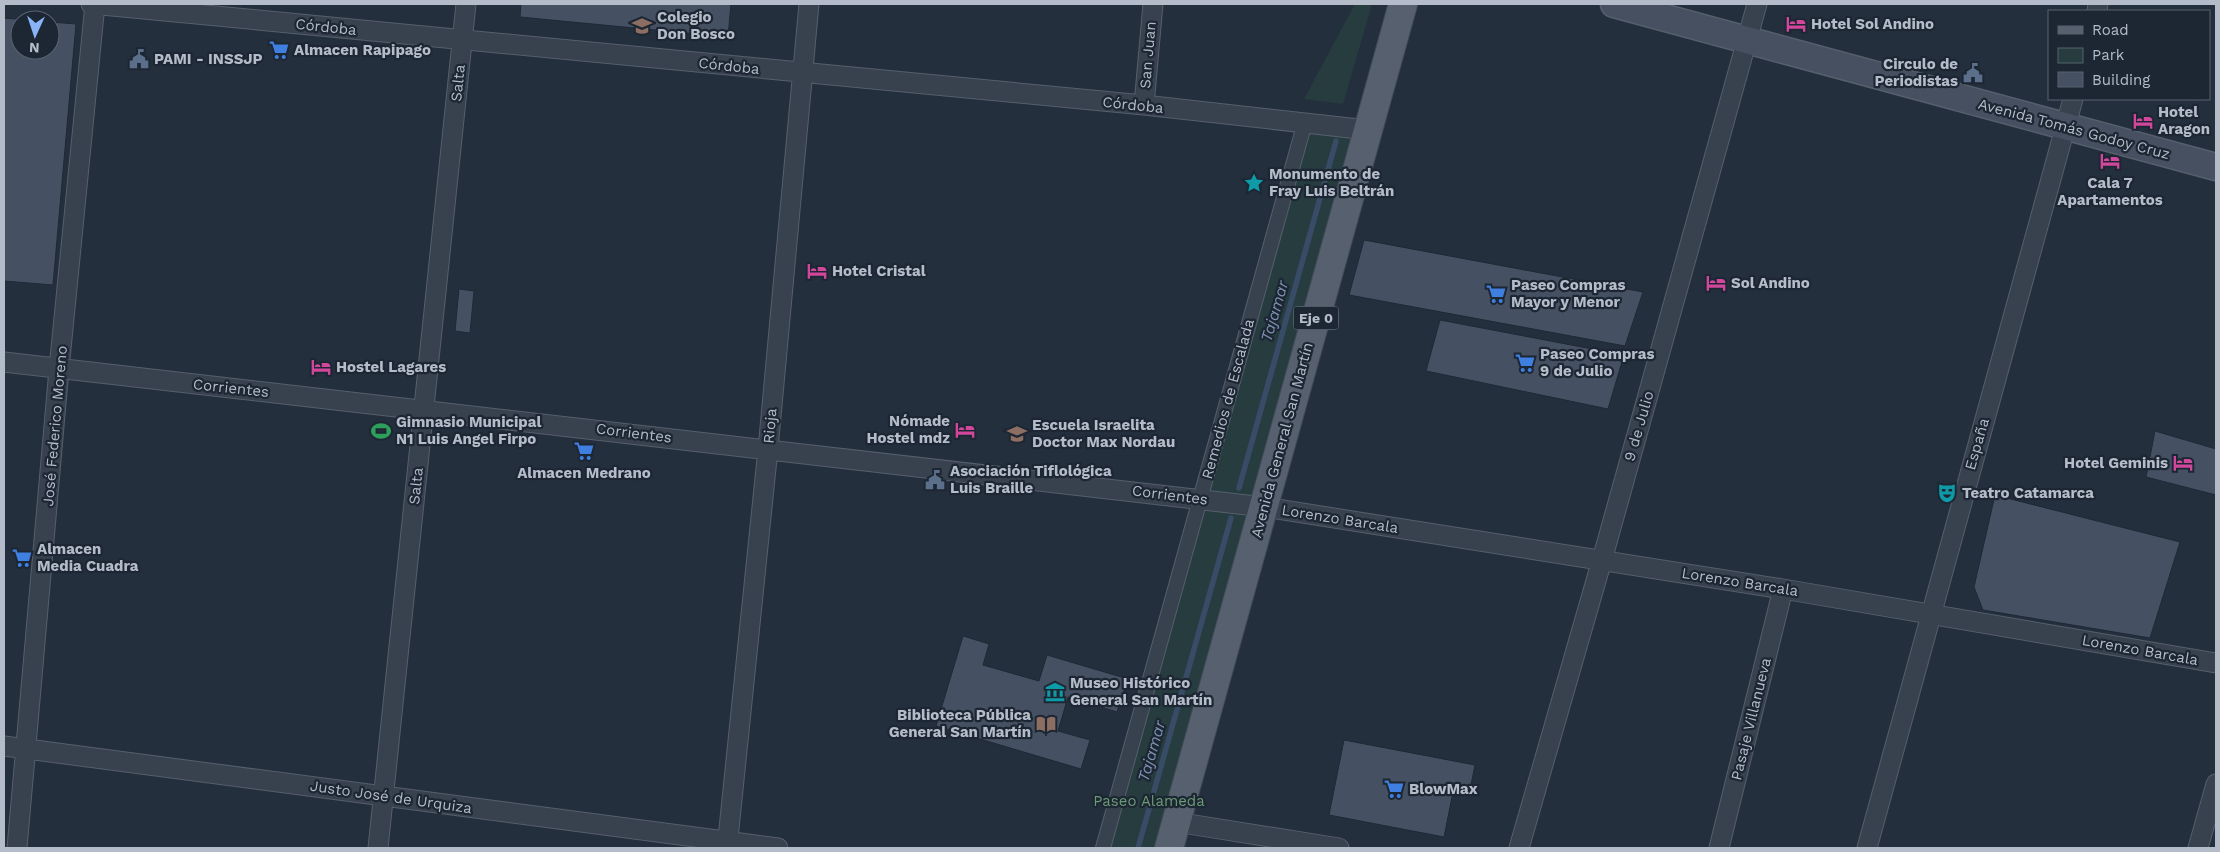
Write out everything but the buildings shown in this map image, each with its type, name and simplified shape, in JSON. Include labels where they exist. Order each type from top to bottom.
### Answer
[{"type":"main road","name":"Avenida General San Martín","points":[[1169,848],[1403,4]]},
{"type":"main road","name":"Avenida Tomás Godoy Cruz","points":[[1614,4],[2216,168]]},
{"type":"street","name":"Córdoba","points":[[91,4],[1144,106],[1368,130]]},
{"type":"street","name":"José Federico Moreno","points":[[16,848],[59,369],[95,4]]},
{"type":"street","name":"Salta","points":[[378,848],[466,4]]},
{"type":"street","name":"Rioja","points":[[728,845],[768,449],[809,4]]},
{"type":"street","name":"San Juan","points":[[1144,106],[1153,4]]},
{"type":"street","name":"9 de Julio","points":[[1519,848],[1602,560],[1757,4]]},
{"type":"street","name":"España","points":[[1867,848],[2073,100]]},
{"type":"street","name":"Remedios de Escalada","points":[[1103,848],[1304,122]]},
{"type":"street","name":"Corrientes","points":[[4,362],[1264,506]]},
{"type":"street","name":"Lorenzo Barcala","points":[[1264,506],[1783,589],[2216,663]]},
{"type":"street","name":"Pasaje Villanueva","points":[[1719,848],[1783,589]]},
{"type":"street","name":"Justo José de Urquiza","points":[[4,746],[383,795],[728,845],[778,848]]},
{"type":"street","points":[[2198,848],[2216,784]]},
{"type":"street","points":[[1176,822],[1339,848]]},
{"type":"green space","points":[[1355,4],[1372,4],[1343,104],[1304,99]]},
{"type":"green space","name":"Paseo Alameda","points":[[1305,122],[1368,130],[1169,848],[1103,848]]},
{"type":"waterway","name":"Tajamar","points":[[1239,488],[1336,141]]},
{"type":"waterway","name":"Tajamar","points":[[1138,848],[1231,518]]},
{"type":"place","name":"Hotel Sol Andino","points":[[1796,24]]},
{"type":"place","name":"Colegio Don Bosco","points":[[642,26]]},
{"type":"place","name":"Almacen Rapipago","points":[[279,50]]},
{"type":"place","name":"PAMI - INSSJP","points":[[139,59]]},
{"type":"place","name":"Circulo de Periodistas","points":[[1973,73]]},
{"type":"place","name":"Hotel Aragon","points":[[2143,121]]},
{"type":"place","name":"Cala 7 Apartamentos","points":[[2110,161]]},
{"type":"place","name":"Monumento de Fray Luis Beltrán","points":[[1254,183]]},
{"type":"place","name":"Hotel Cristal","points":[[817,271]]},
{"type":"place","name":"Sol Andino","points":[[1716,283]]},
{"type":"place","name":"Paseo Compras Mayor y Menor","points":[[1496,294]]},
{"type":"place","name":"Paseo Compras 9 de Julio","points":[[1525,363]]},
{"type":"place","name":"Hostel Lagares","points":[[321,367]]},
{"type":"place","name":"Nómade Hostel mdz","points":[[965,430]]},
{"type":"place","name":"Gimnasio Municipal N1 Luis Angel Firpo","points":[[381,431]]},
{"type":"place","name":"Escuela Israelita Doctor Max Nordau","points":[[1017,434]]},
{"type":"place","name":"Almacen Medrano","points":[[584,451]]},
{"type":"place","name":"Hotel Geminis","points":[[2183,463]]},
{"type":"place","name":"Asociación Tiflológica Luis Braille","points":[[935,480]]},
{"type":"place","name":"Teatro Catamarca","points":[[1947,493]]},
{"type":"place","name":"Almacen Media Cuadra","points":[[22,558]]},
{"type":"place","name":"Museo Histórico General San Martín","points":[[1055,692]]},
{"type":"place","name":"Biblioteca Pública General San Martín","points":[[1046,724]]},
{"type":"place","name":"BlowMax","points":[[1394,789]]}]
